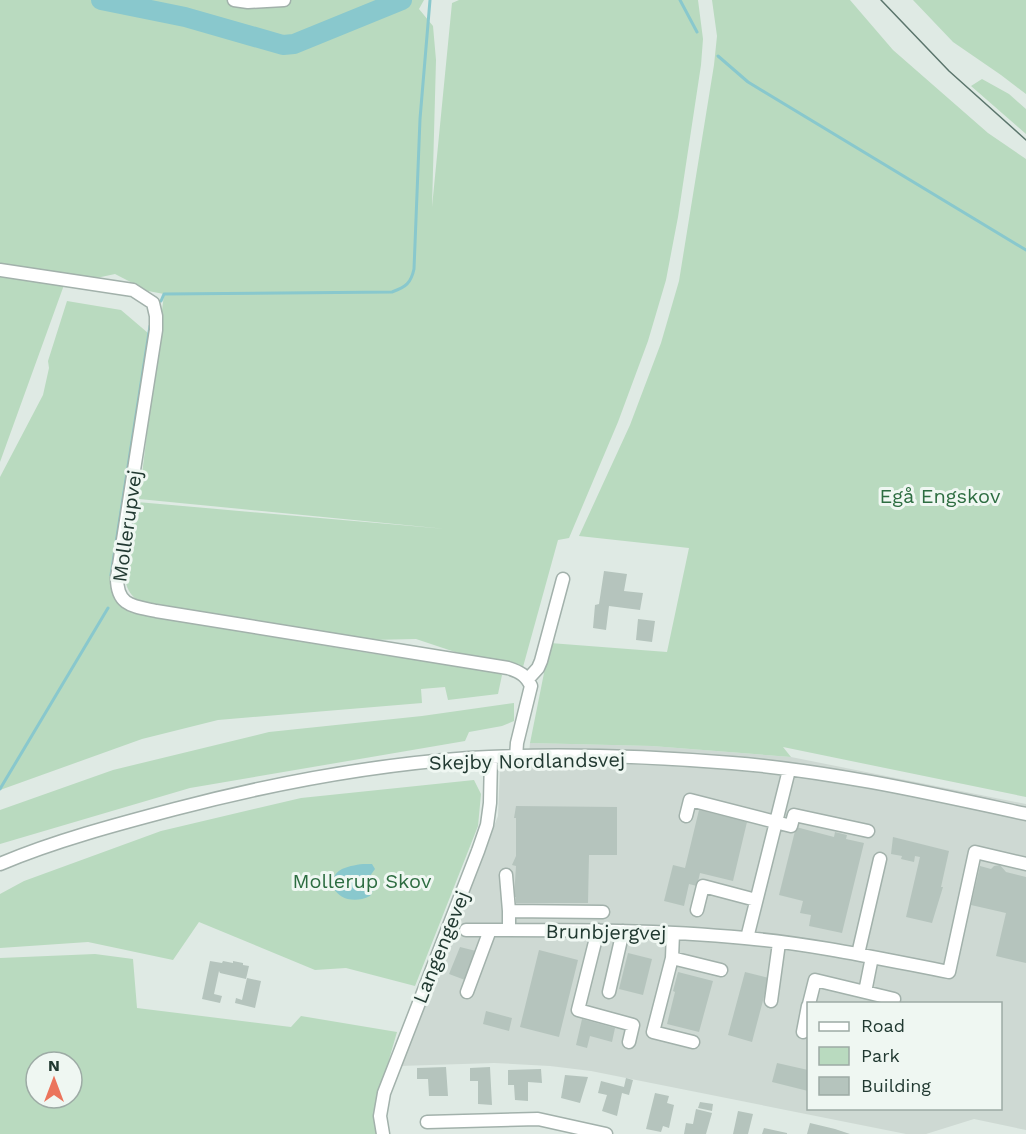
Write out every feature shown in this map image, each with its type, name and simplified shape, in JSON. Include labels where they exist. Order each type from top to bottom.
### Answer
[{"type":"street","points":[[234,0],[256,2],[284,0]]},
{"type":"street","name":"Mollerupvej","points":[[0,270],[133,290],[153,303],[156,330],[117,578],[117,589],[122,600],[133,606],[156,611],[508,668],[521,672],[528,679]]},
{"type":"street","points":[[516,757],[517,742],[531,693],[528,679],[541,661],[563,579]]},
{"type":"street","name":"Skejby Nordlandsvej","points":[[0,864],[115,825],[224,796],[389,767],[491,757],[686,760],[789,770],[917,791],[1026,814]]},
{"type":"street","name":"Langengevej","points":[[383,1134],[380,1116],[384,1093],[487,825],[491,757]]},
{"type":"street","points":[[747,938],[789,770]]},
{"type":"street","points":[[686,816],[690,800],[791,826],[794,815],[868,831]]},
{"type":"street","name":"Brunbjergvej","points":[[466,930],[598,930],[747,938],[858,954],[949,972],[975,852],[1026,864]]},
{"type":"street","points":[[858,954],[880,859]]},
{"type":"street","points":[[506,875],[509,930]]},
{"type":"street","points":[[697,910],[703,886],[756,900]]},
{"type":"street","points":[[509,911],[603,912]]},
{"type":"street","points":[[467,992],[490,930]]},
{"type":"street","points":[[598,930],[578,1010],[633,1025],[629,1042]]},
{"type":"street","points":[[609,992],[623,931]]},
{"type":"street","points":[[673,933],[672,958],[653,1032],[693,1042]]},
{"type":"street","points":[[771,1001],[779,943]]},
{"type":"street","points":[[865,992],[872,957]]},
{"type":"street","points":[[672,958],[721,970]]},
{"type":"street","points":[[810,1002],[815,981],[894,999],[893,1002]]},
{"type":"street","points":[[802,1032],[807,1013]]},
{"type":"street","points":[[427,1122],[538,1119],[606,1134]]},
{"type":"shaded area","points":[[530,743],[652,746],[791,757],[1026,804],[1026,1130],[974,1119],[926,1134],[906,1134],[591,1071],[494,1063],[399,1066],[498,816],[500,768],[528,765]]},
{"type":"green space","points":[[0,0],[424,0],[419,9],[433,26],[436,60],[432,207],[452,3],[459,0],[698,0],[703,39],[701,65],[666,280],[648,341],[618,422],[569,538],[558,540],[523,667],[501,660],[461,654],[416,639],[370,640],[138,601],[130,593],[126,582],[130,529],[137,502],[446,529],[139,499],[164,294],[148,291],[115,274],[64,285],[0,462]]},
{"type":"green space","name":"Egå Engskov","points":[[712,0],[850,0],[893,50],[988,133],[1026,159],[1026,797],[783,747],[791,757],[652,746],[530,743],[550,643],[667,652],[689,548],[579,536],[630,425],[661,343],[679,281],[714,65],[717,36]]},
{"type":"green space","points":[[913,0],[1026,0],[1026,94],[953,42]]},
{"type":"green space","points":[[982,79],[1009,94],[1026,109],[1026,134],[971,86]]},
{"type":"green space","points":[[67,301],[121,310],[148,333],[114,558],[115,588],[125,606],[132,613],[369,653],[499,672],[502,675],[498,694],[448,700],[445,687],[421,689],[422,703],[218,720],[142,739],[0,790],[0,477],[43,395],[49,368],[48,361]]},
{"type":"green space","points":[[514,703],[514,721],[502,726],[469,732],[465,741],[190,788],[0,844],[0,810],[113,770],[269,732],[422,716]]},
{"type":"green space","name":"Mollerup Skov","points":[[474,780],[481,794],[478,826],[415,986],[346,968],[315,970],[199,922],[173,960],[88,942],[0,948],[0,894],[24,881],[161,831],[301,798]]},
{"type":"green space","points":[[95,954],[133,959],[137,1008],[291,1027],[301,1016],[397,1032],[384,1077],[378,1134],[0,1134],[0,958]]},
{"type":"water","points":[[372,864],[375,869],[370,876],[374,889],[370,896],[351,900],[337,893],[333,887],[335,874],[354,865]]},
{"type":"building","points":[[604,571],[627,574],[624,591],[643,593],[640,610],[609,606],[606,630],[593,628],[595,605],[599,604]]},
{"type":"building","points":[[638,619],[655,621],[652,642],[636,640]]},
{"type":"building","points":[[516,806],[617,807],[617,855],[589,855],[588,903],[516,903],[516,897],[514,897],[516,866],[512,865],[516,856],[516,818],[514,818]]},
{"type":"building","points":[[699,810],[747,822],[733,881],[700,873],[697,886],[689,884],[684,906],[664,901],[673,865],[685,868]]},
{"type":"building","points":[[796,827],[834,837],[835,832],[847,835],[846,839],[864,843],[842,933],[809,926],[811,915],[800,913],[803,901],[779,895]]},
{"type":"building","points":[[893,837],[949,851],[941,887],[943,887],[932,923],[906,917],[920,857],[915,856],[914,862],[891,854]]},
{"type":"building","points":[[1000,865],[1006,872],[1026,877],[1026,963],[996,956],[1006,913],[971,905],[980,866],[991,869]]},
{"type":"building","points":[[460,947],[476,951],[465,980],[449,974]]},
{"type":"building","points":[[539,950],[578,960],[559,1037],[520,1027]]},
{"type":"building","points":[[628,953],[652,959],[643,995],[619,989]]},
{"type":"building","points":[[210,961],[233,963],[233,961],[249,966],[246,979],[219,971],[214,994],[222,996],[220,1003],[202,999]]},
{"type":"building","points":[[678,972],[713,981],[699,1032],[667,1024]]},
{"type":"building","points":[[745,972],[769,978],[752,1042],[728,1035]]},
{"type":"building","points":[[247,978],[261,981],[255,1008],[235,1003],[236,998],[242,1000]]},
{"type":"building","points":[[486,1011],[512,1018],[509,1031],[483,1024]]},
{"type":"building","points":[[582,1019],[615,1028],[612,1042],[590,1036],[587,1048],[576,1045]]},
{"type":"building","points":[[777,1063],[807,1070],[807,1091],[772,1082]]},
{"type":"building","points":[[446,1067],[448,1096],[429,1096],[428,1079],[417,1079],[417,1068]]},
{"type":"building","points":[[490,1067],[492,1105],[478,1104],[478,1081],[470,1081],[470,1068]]},
{"type":"building","points":[[541,1069],[542,1083],[528,1082],[528,1101],[515,1100],[514,1085],[508,1085],[508,1070]]},
{"type":"building","points":[[565,1075],[588,1077],[580,1103],[561,1098]]},
{"type":"building","points":[[626,1078],[633,1080],[629,1095],[622,1093],[617,1116],[602,1111],[607,1095],[598,1093],[601,1081],[624,1087]]},
{"type":"building","points":[[655,1093],[669,1096],[667,1103],[674,1105],[669,1128],[663,1126],[661,1132],[646,1129]]},
{"type":"building","points":[[700,1102],[713,1104],[712,1111],[698,1108]]},
{"type":"building","points":[[696,1109],[712,1113],[706,1134],[684,1134],[686,1123],[693,1124]]},
{"type":"building","points":[[738,1111],[753,1114],[748,1134],[733,1134]]},
{"type":"building","points":[[810,1123],[835,1129],[850,1134],[807,1134]]},
{"type":"building","points":[[764,1128],[787,1133],[787,1134],[762,1134]]},
{"type":"waterway","points":[[101,0],[185,17],[283,45],[294,44],[402,0]]},
{"type":"waterway","points":[[161,301],[164,294],[392,292],[407,284],[414,269],[420,119],[430,0]]},
{"type":"waterway","points":[[680,0],[697,32]]},
{"type":"waterway","points":[[718,56],[748,82],[1026,250]]},
{"type":"waterway","points":[[111,575],[150,326]]},
{"type":"waterway","points":[[0,789],[108,608]]},
{"type":"tram line","points":[[881,0],[949,71],[1026,140]]}]
